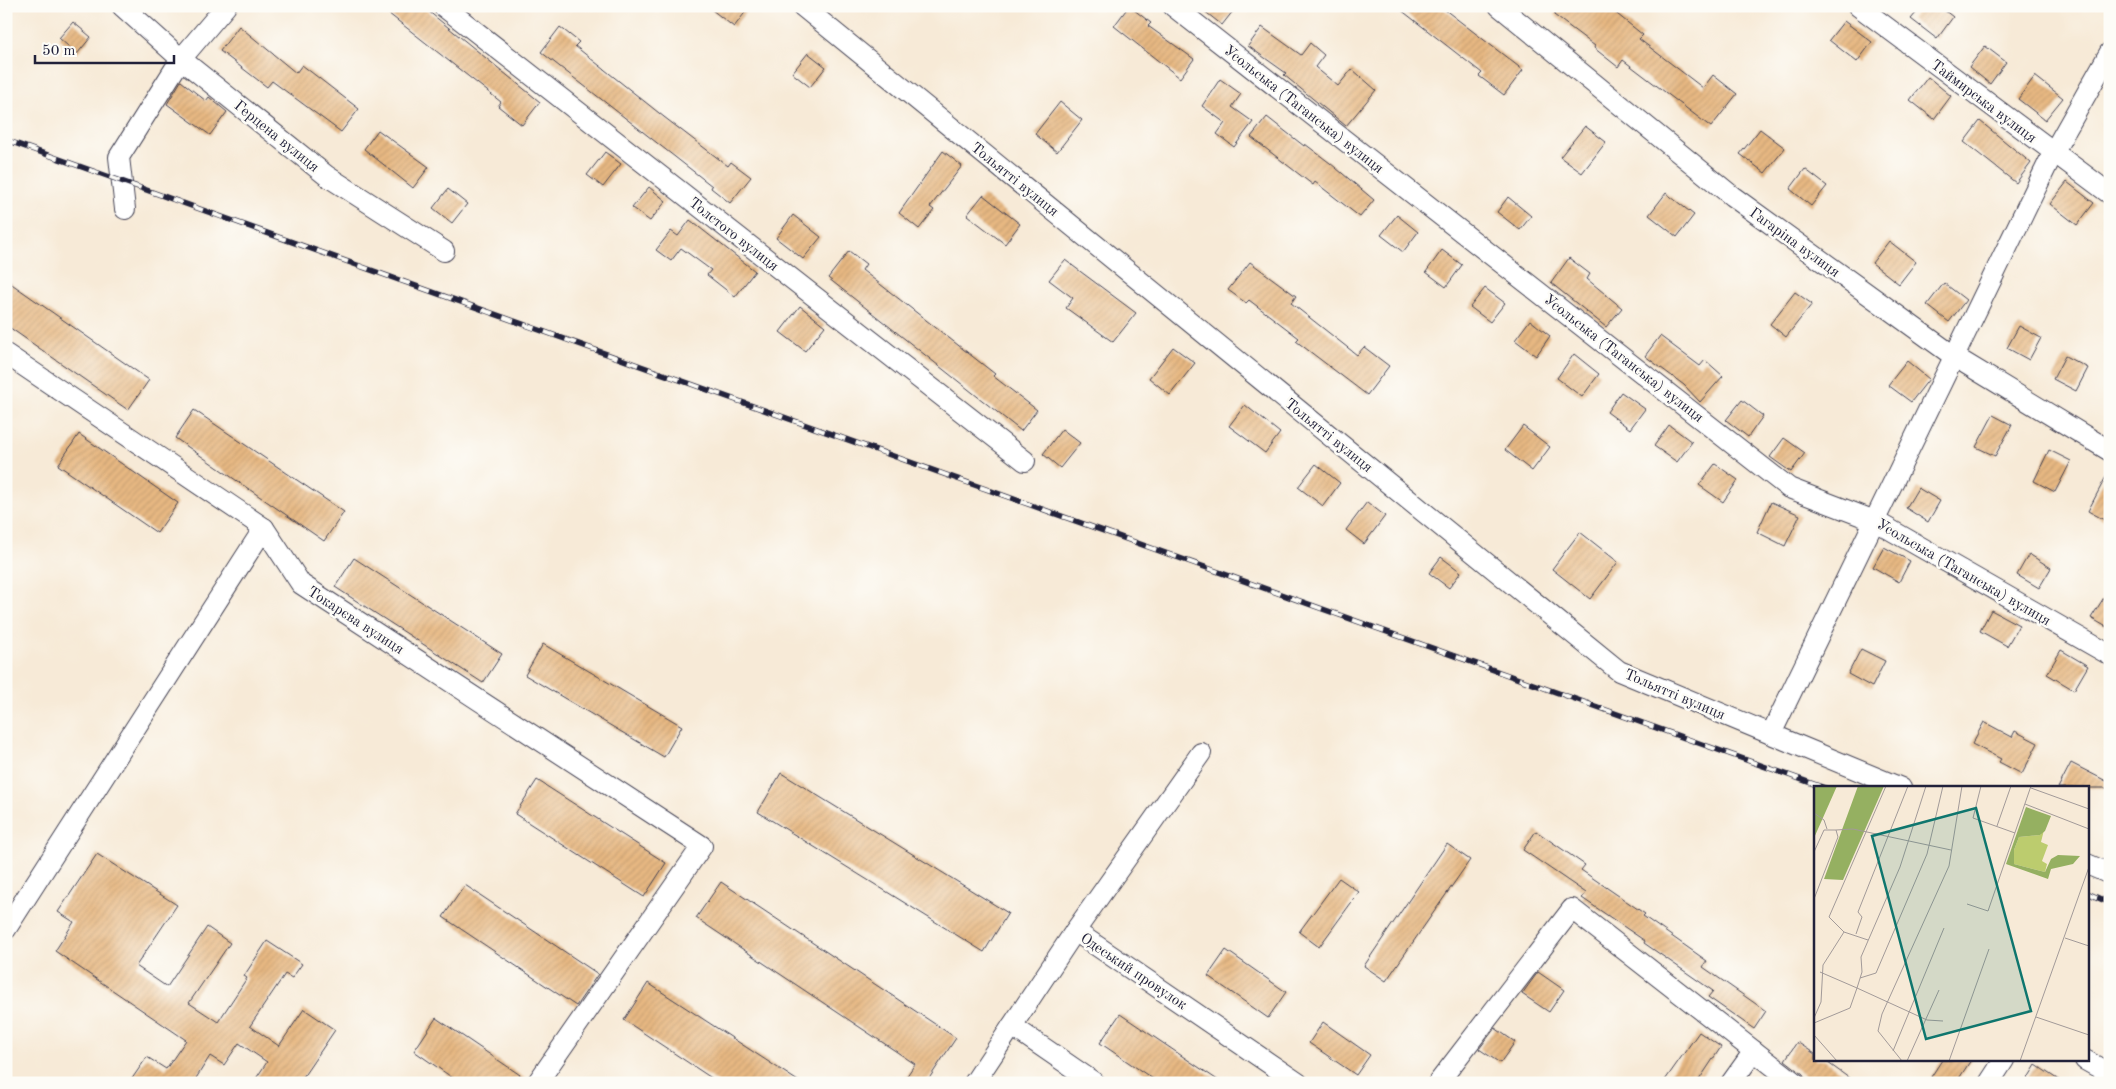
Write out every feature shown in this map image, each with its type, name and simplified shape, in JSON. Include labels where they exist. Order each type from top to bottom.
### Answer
[{"type":"street","name":"Герцена вулиця","points":[[122,6],[181,59],[327,176],[444,251]]},
{"type":"street","points":[[126,209],[119,157],[181,59],[226,6]]},
{"type":"street","name":"Толстого вулиця","points":[[443,6],[1025,461]]},
{"type":"street","name":"Тольятті вулиця","points":[[802,6],[1619,671],[1896,786]]},
{"type":"street","name":"Усольська (Таганська) вулиця","points":[[1173,6],[1789,488],[1875,521],[2110,655]]},
{"type":"street","name":"Гагаріна вулиця","points":[[1499,6],[1732,196],[1955,357],[2110,451]]},
{"type":"street","name":"Таймирська вулиця","points":[[1858,6],[2110,194]]},
{"type":"street","points":[[1771,734],[2053,153],[2110,52]]},
{"type":"street","name":"Токарєва вулиця","points":[[6,354],[264,528],[301,584],[702,846],[537,1083]]},
{"type":"street","points":[[6,929],[264,528]]},
{"type":"street","name":"Одеський провулок","points":[[1200,753],[1075,931],[1298,1083]]},
{"type":"street","points":[[2088,864],[2110,874]]},
{"type":"street","points":[[1438,1083],[1572,909],[1795,1083]]},
{"type":"street","points":[[974,1083],[1075,931]]},
{"type":"street","points":[[1012,1026],[1096,1083]]},
{"type":"street","points":[[1731,1083],[1754,1051]]},
{"type":"street","points":[[1988,1083],[2003,1062]]},
{"type":"street","points":[[2088,1062],[2110,1074]]},
{"type":"building","points":[[379,6],[422,6],[540,102],[522,125],[498,106],[501,102]]},
{"type":"building","points":[[707,6],[750,6],[734,27]]},
{"type":"building","points":[[1129,6],[1151,23],[1148,26],[1194,59],[1180,78],[1114,26]]},
{"type":"building","points":[[1198,6],[1237,6],[1222,25]]},
{"type":"building","points":[[1396,6],[1440,6],[1523,70],[1504,95],[1479,76],[1482,73]]},
{"type":"building","points":[[1561,6],[1607,6],[1643,35],[1639,39],[1703,88],[1713,75],[1737,94],[1711,127],[1623,60],[1618,67],[1594,48],[1595,46],[1554,15]]},
{"type":"building","points":[[1922,6],[1939,6],[1953,17],[1937,39],[1911,19]]},
{"type":"building","points":[[1844,21],[1872,42],[1857,62],[1829,40]]},
{"type":"building","points":[[73,22],[91,37],[77,54],[59,38]]},
{"type":"building","points":[[239,26],[296,73],[302,65],[359,109],[341,132],[272,81],[267,87],[220,51]]},
{"type":"building","points":[[560,27],[579,42],[575,46],[664,117],[728,166],[731,162],[751,177],[730,203],[711,188],[712,186],[541,52]]},
{"type":"building","points":[[1262,27],[1301,55],[1310,43],[1324,55],[1315,67],[1338,86],[1352,69],[1376,90],[1346,126],[1284,75],[1286,73],[1248,46]]},
{"type":"building","points":[[1985,46],[2006,62],[1990,84],[1969,67]]},
{"type":"building","points":[[808,53],[826,67],[810,87],[792,73]]},
{"type":"building","points":[[2035,76],[2063,98],[2045,120],[2018,99]]},
{"type":"building","points":[[1928,77],[1951,96],[1934,119],[1910,100]]},
{"type":"building","points":[[1220,79],[1241,94],[1232,107],[1253,122],[1234,147],[1217,134],[1225,123],[1202,106]]},
{"type":"building","points":[[181,81],[206,101],[209,97],[227,112],[210,135],[167,104]]},
{"type":"building","points":[[1060,102],[1082,120],[1057,152],[1035,134]]},
{"type":"building","points":[[1267,117],[1304,146],[1305,144],[1330,163],[1374,200],[1360,217],[1315,182],[1313,185],[1251,137]]},
{"type":"building","points":[[1980,121],[2031,163],[2016,183],[1964,142]]},
{"type":"building","points":[[1585,126],[1606,142],[1582,173],[1560,157]]},
{"type":"building","points":[[1760,129],[1785,148],[1765,173],[1740,154]]},
{"type":"building","points":[[378,130],[429,167],[413,188],[364,149]]},
{"type":"building","points":[[943,151],[962,166],[930,207],[934,210],[919,229],[899,213]]},
{"type":"building","points":[[605,152],[621,164],[603,187],[587,175]]},
{"type":"building","points":[[1805,169],[1827,186],[1811,206],[1790,189]]},
{"type":"building","points":[[2067,182],[2094,203],[2077,225],[2050,204]]},
{"type":"building","points":[[649,187],[666,201],[650,221],[632,208]]},
{"type":"building","points":[[448,189],[467,204],[452,223],[433,208]]},
{"type":"building","points":[[1666,193],[1694,215],[1677,237],[1649,215]]},
{"type":"building","points":[[983,195],[1020,224],[1005,244],[967,215]]},
{"type":"building","points":[[1508,197],[1531,216],[1520,230],[1497,212]]},
{"type":"building","points":[[793,215],[821,237],[803,259],[776,238]]},
{"type":"building","points":[[1397,215],[1418,232],[1403,252],[1381,235]]},
{"type":"building","points":[[690,220],[755,271],[735,297],[707,275],[711,270],[681,248],[671,261],[656,250],[671,231],[678,236]]},
{"type":"building","points":[[1889,241],[1916,262],[1899,284],[1872,263]]},
{"type":"building","points":[[1442,250],[1462,265],[1446,287],[1426,272]]},
{"type":"building","points":[[849,251],[866,264],[862,270],[995,374],[993,376],[1037,410],[1021,431],[828,278]]},
{"type":"building","points":[[1569,258],[1590,274],[1587,279],[1622,308],[1606,327],[1551,283]]},
{"type":"building","points":[[1065,260],[1136,313],[1113,342],[1066,308],[1073,298],[1049,280]]},
{"type":"building","points":[[1250,262],[1296,296],[1291,303],[1357,355],[1364,347],[1389,366],[1367,395],[1296,341],[1299,338],[1249,300],[1246,303],[1228,290]]},
{"type":"building","points":[[6,280],[149,380],[128,410],[6,325]]},
{"type":"building","points":[[1944,283],[1966,300],[1949,322],[1927,305]]},
{"type":"building","points":[[1485,288],[1505,303],[1490,322],[1470,307]]},
{"type":"building","points":[[1795,292],[1812,304],[1786,337],[1770,324]]},
{"type":"building","points":[[800,306],[825,326],[805,351],[780,332]]},
{"type":"building","points":[[1530,320],[1550,336],[1536,356],[1515,340]]},
{"type":"building","points":[[2019,326],[2041,338],[2029,360],[2007,348]]},
{"type":"building","points":[[1660,336],[1700,366],[1705,360],[1723,376],[1700,402],[1684,385],[1645,356]]},
{"type":"building","points":[[1173,347],[1195,363],[1170,395],[1149,378]]},
{"type":"building","points":[[1574,354],[1599,374],[1582,397],[1557,378]]},
{"type":"building","points":[[2065,356],[2088,368],[2076,391],[2053,379]]},
{"type":"building","points":[[1907,361],[1929,379],[1911,402],[1888,385]]},
{"type":"building","points":[[1621,392],[1645,409],[1630,429],[1607,412]]},
{"type":"building","points":[[1742,400],[1763,416],[1748,437],[1726,420]]},
{"type":"building","points":[[1245,405],[1280,433],[1265,453],[1229,426]]},
{"type":"building","points":[[194,410],[344,512],[324,541],[175,438]]},
{"type":"building","points":[[1993,415],[2012,425],[1995,456],[1976,447]]},
{"type":"building","points":[[1669,425],[1692,442],[1677,462],[1654,446]]},
{"type":"building","points":[[1523,426],[1550,447],[1532,471],[1505,450]]},
{"type":"building","points":[[1062,429],[1080,443],[1060,468],[1043,454]]},
{"type":"building","points":[[79,434],[178,503],[157,533],[58,465]]},
{"type":"building","points":[[1784,438],[1805,453],[1791,472],[1770,457]]},
{"type":"building","points":[[2049,450],[2071,461],[2055,492],[2034,481]]},
{"type":"building","points":[[1316,464],[1340,483],[1323,506],[1298,487]]},
{"type":"building","points":[[1715,464],[1738,480],[1723,502],[1699,485]]},
{"type":"building","points":[[2110,469],[2110,523],[2088,511]]},
{"type":"building","points":[[1918,488],[1940,501],[1928,522],[1906,508]]},
{"type":"building","points":[[1367,502],[1385,516],[1364,544],[1346,530]]},
{"type":"building","points":[[1771,502],[1800,515],[1785,546],[1757,532]]},
{"type":"building","points":[[1580,532],[1618,562],[1590,599],[1552,569]]},
{"type":"building","points":[[1884,547],[1910,561],[1899,582],[1873,567]]},
{"type":"building","points":[[2029,554],[2051,568],[2039,588],[2017,575]]},
{"type":"building","points":[[1441,557],[1461,572],[1449,588],[1429,573]]},
{"type":"building","points":[[354,558],[502,654],[483,683],[335,587]]},
{"type":"building","points":[[2110,588],[2110,629],[2091,618]]},
{"type":"building","points":[[1991,610],[2019,625],[2007,646],[1980,631]]},
{"type":"building","points":[[543,644],[682,726],[664,757],[525,675]]},
{"type":"building","points":[[1861,649],[1885,661],[1872,687],[1848,674]]},
{"type":"building","points":[[2061,650],[2088,666],[2074,690],[2047,674]]},
{"type":"building","points":[[1984,722],[2012,737],[2015,731],[2038,743],[2022,774],[1999,762],[2001,759],[1972,744]]},
{"type":"building","points":[[2071,763],[2110,783],[2110,788],[2059,786]]},
{"type":"building","points":[[781,773],[1008,913],[984,952],[758,812]]},
{"type":"building","points":[[537,780],[666,863],[644,897],[515,814]]},
{"type":"building","points":[[1536,831],[1585,865],[1581,870],[1645,914],[1643,916],[1707,961],[1703,967],[1766,1011],[1754,1029],[1708,997],[1713,991],[1582,898],[1586,893],[1523,850]]},
{"type":"building","points":[[1447,844],[1470,860],[1386,981],[1364,966]]},
{"type":"building","points":[[97,854],[177,905],[136,966],[167,987],[207,927],[230,943],[189,1003],[218,1022],[247,978],[244,976],[267,941],[302,964],[292,978],[285,974],[250,1026],[279,1046],[304,1009],[335,1030],[299,1083],[253,1083],[267,1062],[239,1043],[224,1065],[210,1056],[193,1083],[129,1083],[147,1057],[166,1069],[186,1040],[55,951],[74,922],[58,912]]},
{"type":"building","points":[[1339,878],[1359,892],[1319,947],[1299,932]]},
{"type":"building","points":[[721,882],[956,1038],[926,1083],[902,1083],[915,1064],[696,918]]},
{"type":"building","points":[[465,885],[598,974],[576,1006],[443,917]]},
{"type":"building","points":[[1226,950],[1286,992],[1268,1018],[1208,976]]},
{"type":"building","points":[[1538,972],[1564,990],[1549,1012],[1522,994]]},
{"type":"building","points":[[648,983],[801,1083],[719,1083],[624,1020]]},
{"type":"building","points":[[1120,1014],[1222,1083],[1159,1083],[1100,1043]]},
{"type":"building","points":[[436,1018],[526,1079],[525,1083],[460,1083],[414,1051]]},
{"type":"building","points":[[1323,1022],[1370,1055],[1356,1075],[1309,1043]]},
{"type":"building","points":[[1495,1028],[1515,1042],[1500,1063],[1479,1049]]},
{"type":"building","points":[[1699,1032],[1721,1047],[1697,1083],[1663,1083]]},
{"type":"building","points":[[1797,1042],[1814,1053],[1814,1062],[1827,1062],[1856,1083],[1807,1083],[1803,1074],[1785,1060]]},
{"type":"building","points":[[1941,1062],[1970,1062],[1956,1083],[1940,1083],[1931,1077]]},
{"type":"building","points":[[2036,1065],[2063,1083],[2025,1083]]},
{"type":"railway","points":[[6,140],[1819,786]]},
{"type":"railway","points":[[2088,893],[2110,903]]}]
